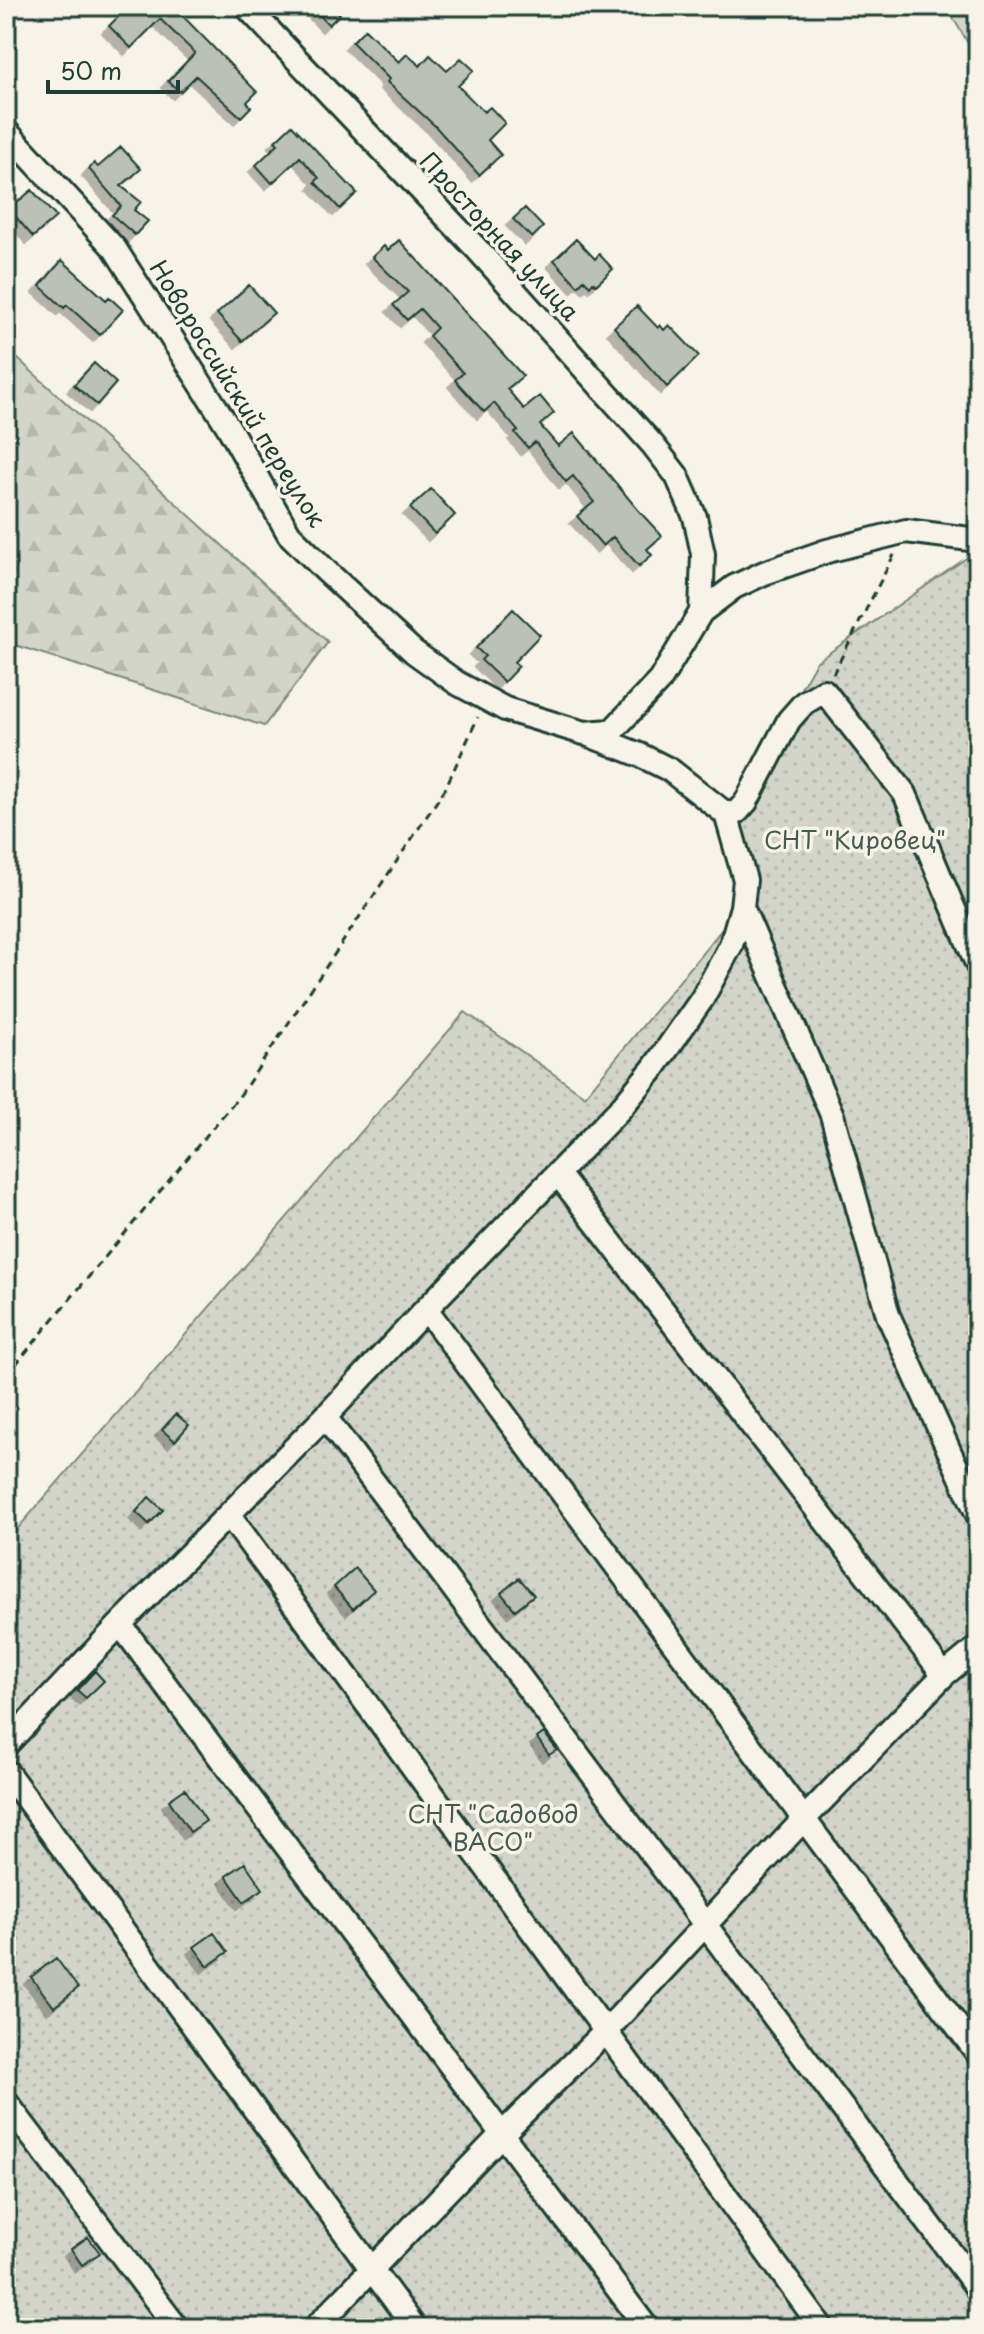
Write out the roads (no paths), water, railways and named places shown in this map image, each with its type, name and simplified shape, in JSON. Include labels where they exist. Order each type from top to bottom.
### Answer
[{"type":"street","name":"Просторная улица","points":[[246,6],[476,248],[653,445],[677,476],[695,517],[703,554],[701,612]]},
{"type":"street","name":"Новороссийский переулок","points":[[6,131],[115,249],[229,428],[289,534],[414,652],[457,683],[505,709],[584,733],[640,755],[670,770],[726,814]]},
{"type":"street","points":[[584,733],[612,731],[660,680],[701,612],[734,587],[827,551],[906,531],[978,540]]},
{"type":"street","points":[[6,1745],[558,1174],[653,1069],[702,999],[731,945],[742,907],[745,880],[726,814],[737,812],[746,802],[789,720],[804,703],[824,691],[905,794],[978,966]]},
{"type":"street","points":[[742,907],[832,1115],[888,1315],[978,1515]]},
{"type":"street","points":[[558,1174],[944,1675]]},
{"type":"street","points":[[426,1309],[978,2054]]},
{"type":"street","points":[[325,1417],[978,2289]]},
{"type":"street","points":[[229,1515],[822,2328]]},
{"type":"street","points":[[120,1624],[647,2328]]},
{"type":"street","points":[[315,2328],[605,2032],[704,1924],[944,1675],[978,1647]]},
{"type":"street","points":[[6,1771],[415,2328]]},
{"type":"street","points":[[6,2102],[177,2328]]},
{"type":"park label","name":"СНТ \"Кировец\"","points":[[855,841]]},
{"type":"park label","name":"СНТ \"Садовод ВАСО\"","points":[[493,1829]]}]
